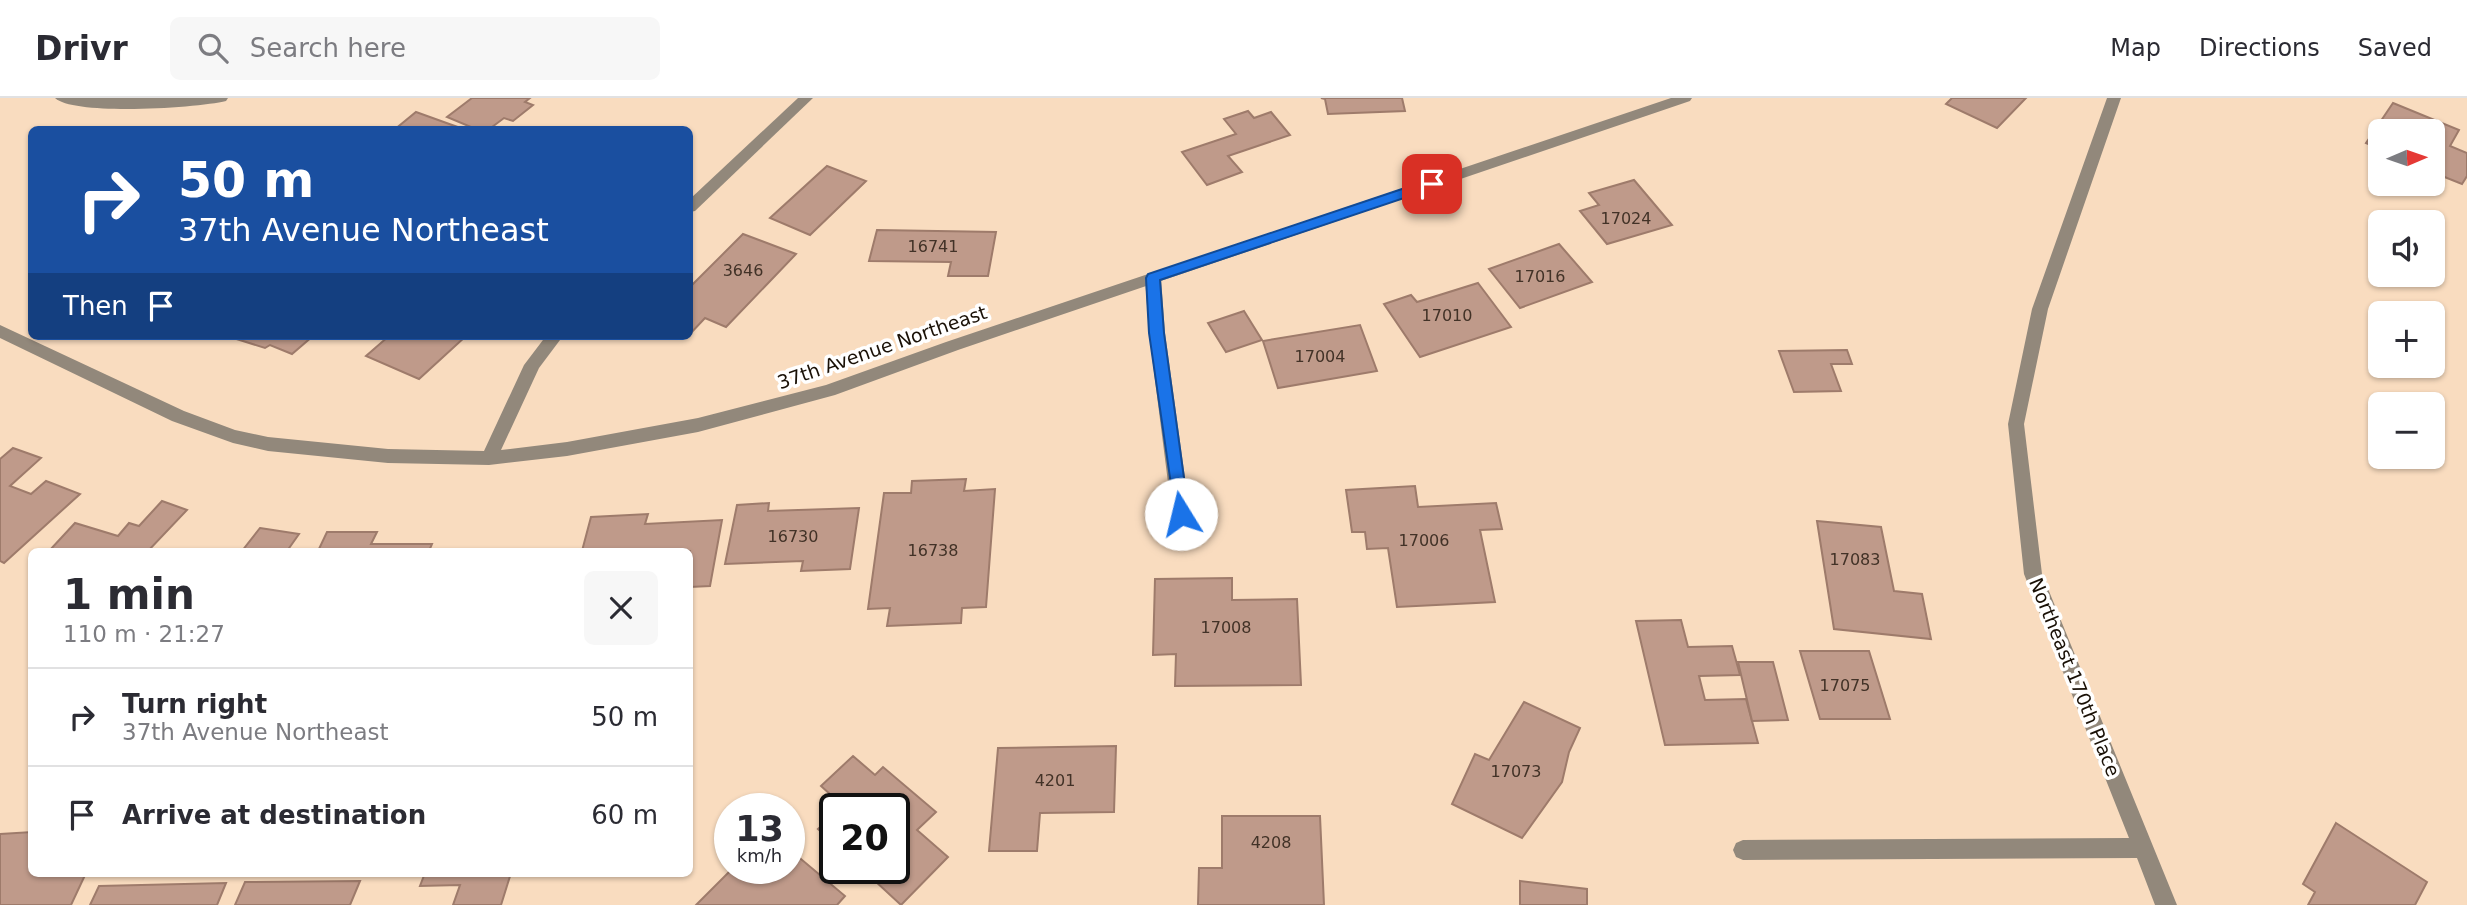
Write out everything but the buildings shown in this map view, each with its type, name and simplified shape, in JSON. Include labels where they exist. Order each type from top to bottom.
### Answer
[{"type":"street","points":[[62,98],[132,105],[198,102],[221,98]]},
{"type":"street","points":[[693,204],[806,98]]},
{"type":"street","name":"37th Avenue Northeast","points":[[0,331],[178,416],[233,436],[268,444],[388,456],[489,458],[567,449],[698,425],[829,391],[1685,98]]},
{"type":"street","name":"Northeast 170th Place","points":[[2114,98],[2040,309],[2016,424],[2033,574],[2166,905]]},
{"type":"street","points":[[1153,278],[1157,333],[1181,514]]},
{"type":"street","points":[[489,458],[532,365],[552,340]]},
{"type":"street","points":[[1743,850],[2144,848]]},
{"type":"route","points":[[1181,514],[1157,333],[1153,278],[1432,184]]}]
